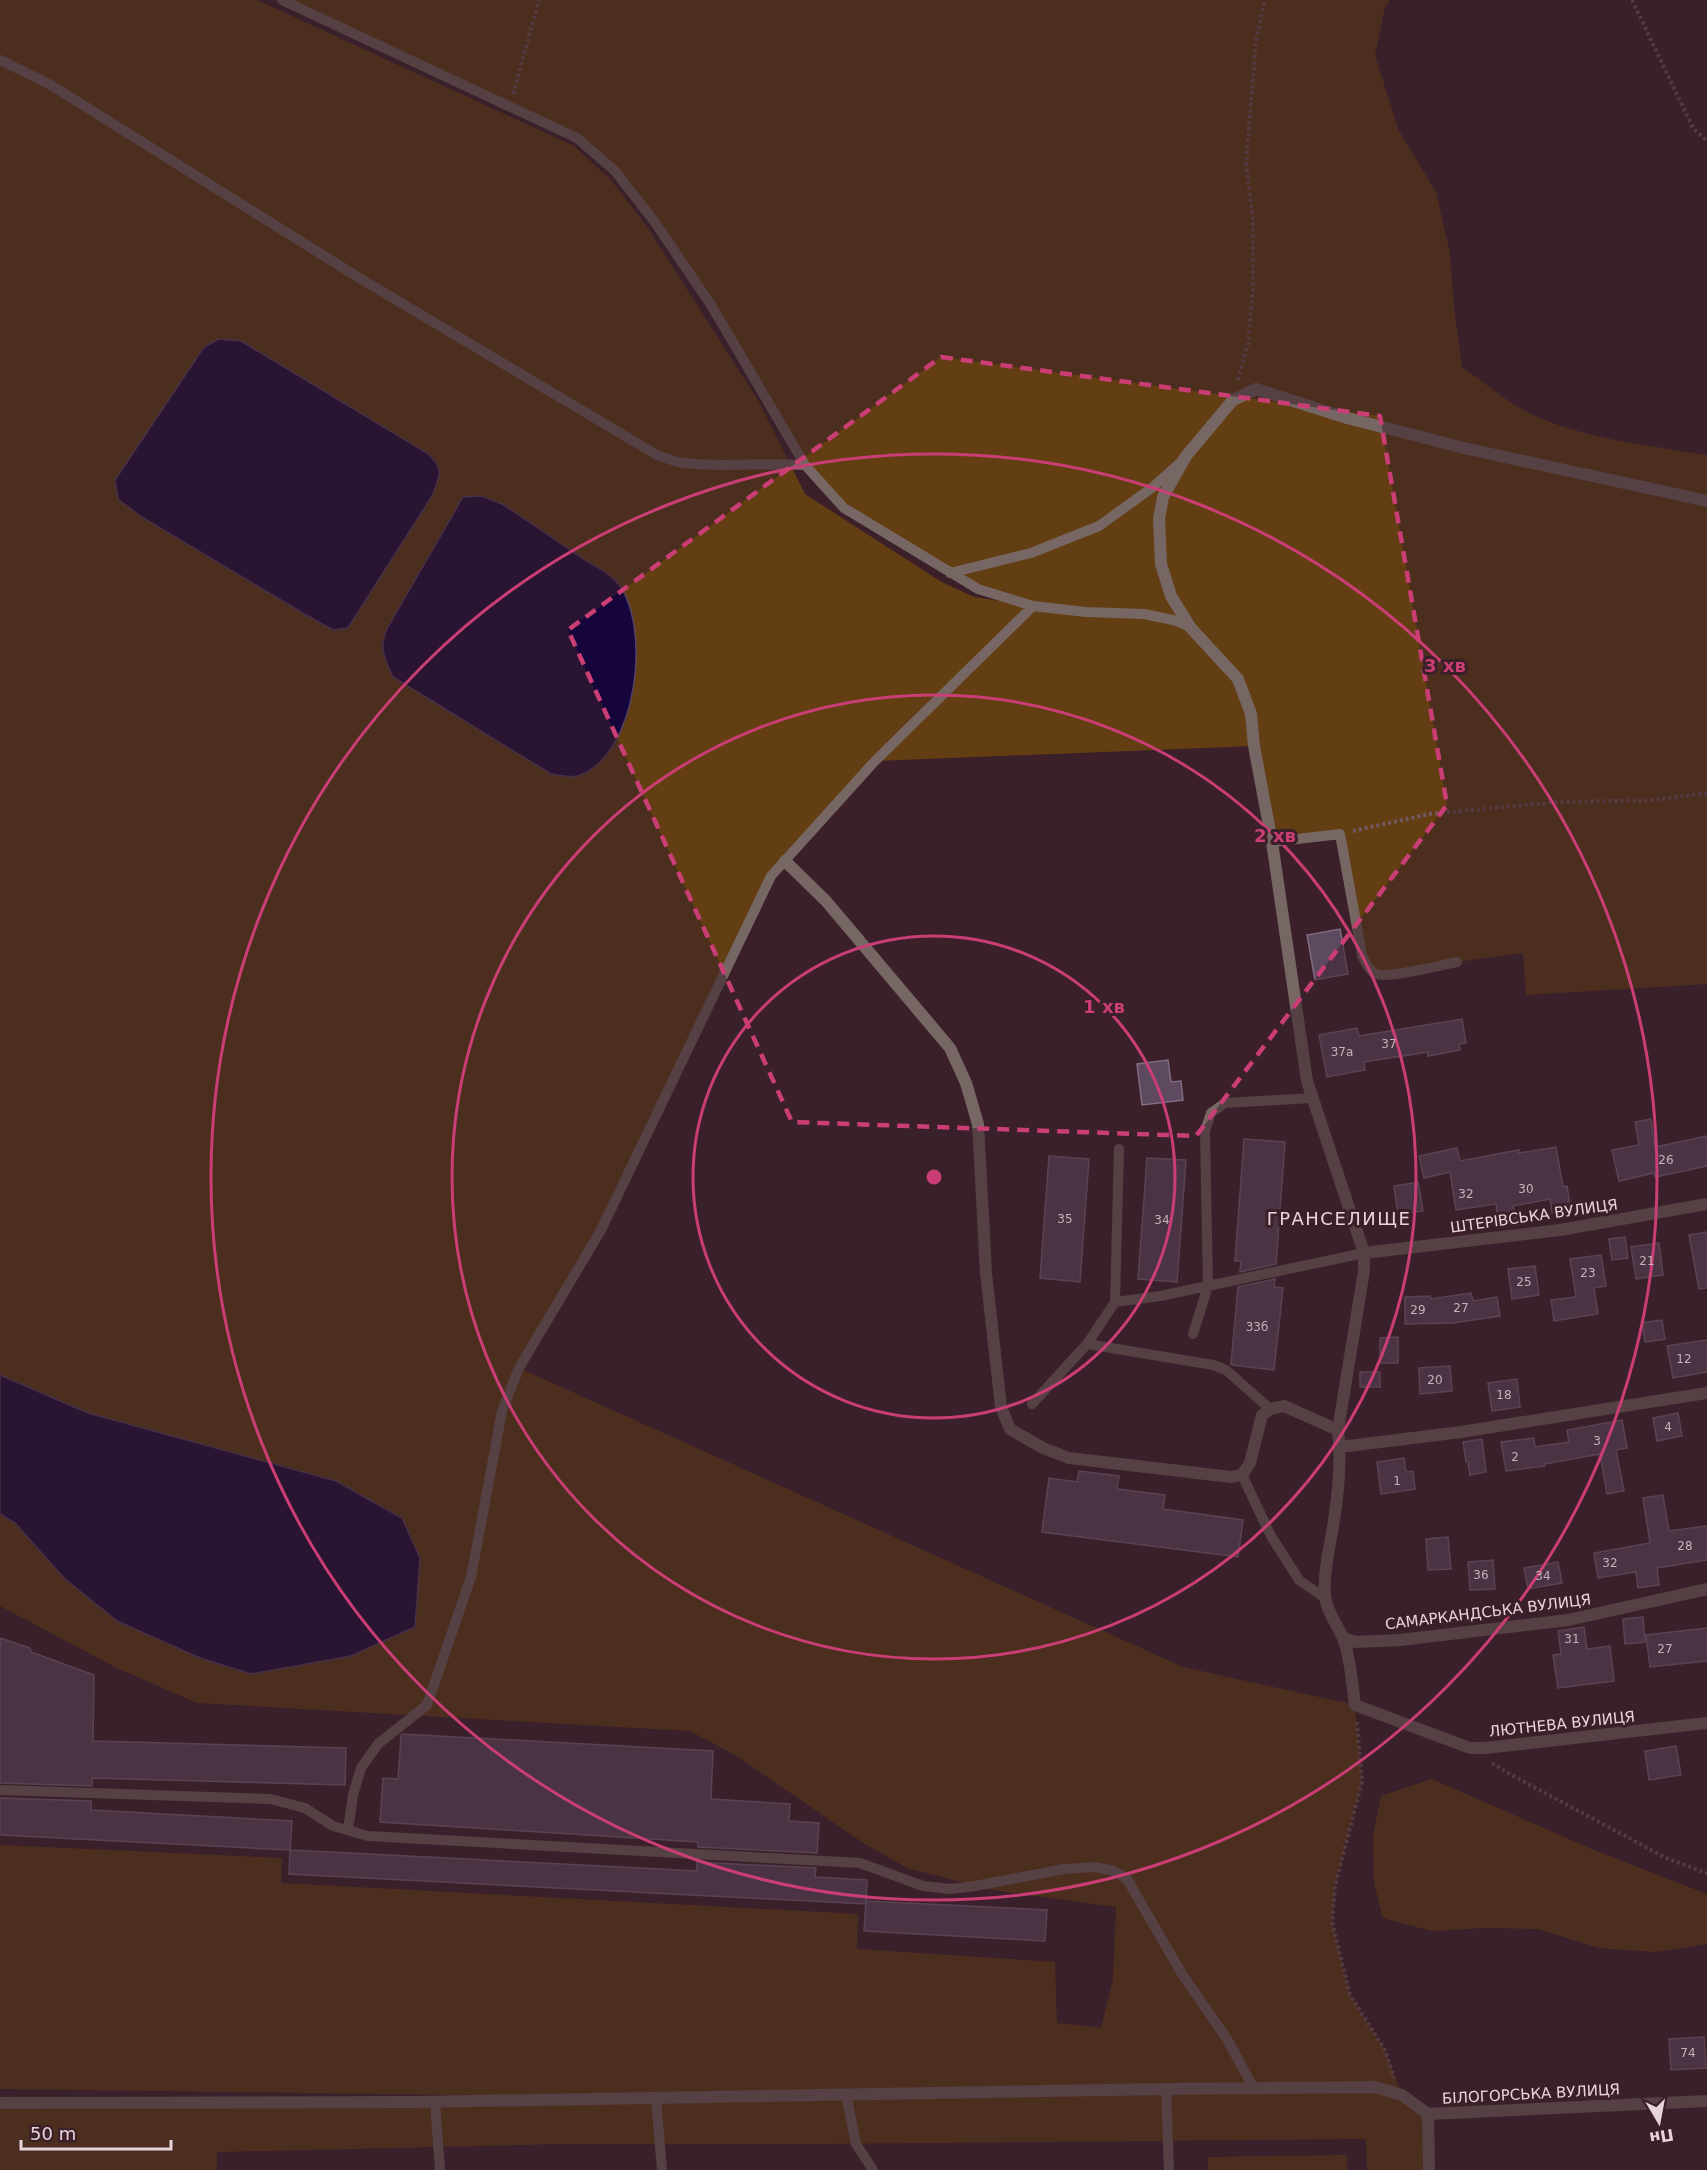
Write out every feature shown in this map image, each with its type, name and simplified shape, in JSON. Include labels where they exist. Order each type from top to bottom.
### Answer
[{"type":"street","points":[[1355,1705],[1347,1651],[1325,1598],[1327,1558],[1335,1512],[1340,1447],[1338,1430],[1364,1271],[1364,1253],[1311,1098],[1272,842],[1254,746],[1251,714],[1238,679],[1190,627],[1171,596],[1161,564],[1158,540],[1163,497],[1186,456],[1233,400],[1256,389],[1347,418],[1464,448],[1707,501]]},
{"type":"street","points":[[785,861],[826,901],[950,1047],[966,1083],[978,1124],[986,1272],[1001,1407],[1010,1429],[1044,1448],[1069,1458],[1231,1477],[1242,1475],[1250,1463],[1262,1415],[1270,1409],[1284,1406],[1338,1430]]},
{"type":"street","name":"ШТЕРІВСЬКА ВУЛИЦЯ","points":[[1364,1253],[1560,1230],[1707,1204]]},
{"type":"street","points":[[1340,1447],[1461,1432],[1707,1394]]},
{"type":"street","name":"САМАРКАНДСЬКА ВУЛИЦЯ","points":[[1343,1638],[1356,1642],[1400,1640],[1568,1620],[1707,1589]]},
{"type":"street","name":"ЛЮТНЕВА ВУЛИЦЯ","points":[[1355,1705],[1470,1748],[1707,1723]]},
{"type":"street","points":[[0,2103],[435,2102],[1252,2087],[1375,2087],[1402,2095],[1428,2114],[1429,2170]]},
{"type":"street","name":"БІЛОГОРСЬКА ВУЛИЦЯ","points":[[1428,2114],[1707,2101]]},
{"type":"lane","points":[[282,0],[576,138],[615,171],[654,221],[711,305],[805,465],[844,508],[978,589],[1033,606],[1086,612],[1144,614],[1173,620],[1190,627]]},
{"type":"lane","points":[[0,60],[51,85],[361,279],[657,455],[683,463],[805,465]]},
{"type":"lane","points":[[950,573],[1031,553],[1099,526],[1153,487],[1186,456]]},
{"type":"lane","points":[[348,1830],[353,1794],[361,1768],[378,1744],[427,1705],[471,1577],[502,1411],[519,1368],[601,1230],[771,876],[875,761],[1033,606]]},
{"type":"lane","points":[[1272,842],[1340,834],[1362,955],[1367,966],[1375,974],[1388,975],[1457,962]]},
{"type":"lane","points":[[1193,1334],[1208,1286],[1205,1131],[1211,1113],[1225,1102],[1311,1098]]},
{"type":"lane","points":[[1032,1404],[1087,1344],[1115,1302],[1119,1149]]},
{"type":"lane","points":[[1115,1302],[1160,1296],[1364,1253]]},
{"type":"lane","points":[[1087,1344],[1213,1365],[1226,1370],[1270,1409]]},
{"type":"lane","points":[[1242,1475],[1271,1536],[1299,1580],[1325,1598]]},
{"type":"lane","points":[[0,1790],[270,1799],[305,1808],[333,1826],[368,1836],[860,1863],[923,1886],[950,1888],[983,1885],[1064,1869],[1095,1867],[1114,1871],[1127,1879],[1182,1974],[1227,2039],[1252,2087]]},
{"type":"lane","points":[[1166,2089],[1169,2170]]},
{"type":"lane","points":[[846,2094],[856,2144],[873,2170]]},
{"type":"lane","points":[[656,2098],[662,2170]]},
{"type":"lane","points":[[435,2102],[440,2170]]},
{"type":"path","points":[[509,106],[539,0]]},
{"type":"path","points":[[1233,400],[1248,343],[1253,290],[1253,219],[1246,163],[1256,41],[1265,0]]},
{"type":"path","points":[[1632,0],[1693,128],[1707,141]]},
{"type":"path","points":[[1340,834],[1429,814],[1558,802],[1652,800],[1707,793]]},
{"type":"path","points":[[1355,1705],[1362,1782],[1335,1886],[1332,1922],[1350,1995],[1385,2050],[1402,2095]]},
{"type":"path","points":[[1470,1748],[1506,1772],[1668,1858],[1707,1873]]},
{"type":"highlighted area","points":[[941,357],[1380,416],[1447,805],[1196,1136],[792,1122],[568,630]]},
{"type":"shaded area","points":[[0,0],[257,0],[574,146],[610,179],[646,225],[759,402],[805,494],[940,581],[974,597],[1028,605],[978,589],[844,508],[805,465],[711,305],[615,171],[577,138],[282,0],[1390,0],[1385,7],[1375,55],[1398,129],[1436,192],[1450,253],[1462,367],[1518,407],[1570,429],[1615,440],[1707,455],[1707,984],[1526,995],[1523,953],[1388,975],[1367,966],[1340,834],[1272,842],[1254,746],[875,761],[771,876],[601,1230],[519,1368],[1183,1667],[1355,1705],[1362,1782],[1335,1886],[1332,1922],[1350,1995],[1385,2050],[1402,2095],[1428,2114],[1429,2170],[1367,2170],[1366,2139],[559,2144],[217,2152],[217,2170],[0,2170],[0,2103],[630,2097],[0,2089],[0,1845],[282,1858],[281,1883],[858,1914],[857,1949],[1055,1962],[1057,2023],[1101,2028],[1113,1979],[1116,1907],[992,1890],[907,1868],[862,1842],[735,1755],[690,1731],[197,1703],[115,1667],[0,1606],[0,1514],[15,1523],[65,1579],[117,1621],[200,1658],[420,1558],[402,1518],[336,1481],[88,1413],[0,1375]],"holes":[[[219,339],[241,341],[427,453],[437,462],[333,630],[140,516],[118,499],[115,480],[204,347]],[[382,640],[636,660],[633,691],[626,721],[393,677],[384,656]]]},
{"type":"shaded area","points":[[219,339],[241,341],[427,453],[439,468],[439,477],[432,496],[348,628],[333,630],[306,615],[140,516],[118,499],[115,480],[204,347]]},
{"type":"shaded area","points":[[482,496],[502,504],[601,569],[616,581],[627,601],[634,626],[636,656],[633,687],[626,717],[614,743],[598,764],[578,776],[551,774],[393,677],[385,658],[383,641],[388,627],[463,497]]},
{"type":"shaded area","points":[[0,1375],[88,1413],[336,1481],[402,1518],[420,1558],[415,1627],[351,1656],[251,1674],[200,1658],[117,1621],[65,1579],[15,1523],[0,1514]]},
{"type":"shaded area","points":[[1432,1779],[1594,1850],[1707,1894],[1707,1944],[1656,1952],[1599,1948],[1538,1929],[1483,1928],[1432,1931],[1383,1918],[1374,1883],[1373,1836],[1381,1796]]},
{"type":"shaded area","points":[[1347,2155],[1347,2170],[1208,2170],[1208,2157]]},
{"type":"building","points":[[1340,929],[1348,974],[1315,980],[1307,935]]},
{"type":"building","points":[[1462,1019],[1466,1043],[1459,1044],[1460,1050],[1428,1056],[1428,1052],[1364,1062],[1365,1070],[1327,1077],[1319,1035],[1357,1028],[1359,1036]]},
{"type":"building","points":[[1168,1060],[1171,1082],[1181,1081],[1183,1100],[1142,1105],[1137,1064]]},
{"type":"building","points":[[1651,1119],[1655,1147],[1707,1136],[1707,1166],[1655,1177],[1654,1173],[1619,1181],[1612,1150],[1639,1145],[1635,1122]]},
{"type":"building","points":[[1244,1139],[1285,1142],[1276,1264],[1240,1272],[1241,1261],[1235,1261]]},
{"type":"building","points":[[1556,1147],[1563,1187],[1567,1186],[1571,1211],[1552,1213],[1550,1199],[1513,1206],[1516,1221],[1499,1224],[1496,1204],[1456,1210],[1450,1172],[1424,1178],[1419,1156],[1457,1148],[1460,1161],[1519,1150],[1519,1153]]},
{"type":"building","points":[[1049,1156],[1089,1159],[1080,1282],[1040,1278]]},
{"type":"building","points":[[1147,1158],[1186,1160],[1177,1282],[1138,1279]]},
{"type":"building","points":[[1418,1182],[1423,1211],[1398,1215],[1394,1186]]},
{"type":"building","points":[[1707,1232],[1707,1288],[1699,1289],[1689,1235]]},
{"type":"building","points":[[1625,1237],[1628,1258],[1612,1260],[1609,1239]]},
{"type":"building","points":[[1659,1243],[1663,1275],[1636,1279],[1631,1247]]},
{"type":"building","points":[[1601,1255],[1606,1286],[1594,1288],[1598,1314],[1554,1321],[1551,1300],[1576,1297],[1570,1259]]},
{"type":"building","points":[[1535,1266],[1539,1295],[1512,1299],[1508,1269]]},
{"type":"building","points":[[1275,1279],[1274,1287],[1283,1288],[1274,1370],[1232,1365],[1238,1287]]},
{"type":"building","points":[[1471,1293],[1473,1301],[1497,1297],[1500,1316],[1453,1323],[1405,1324],[1405,1297],[1430,1296],[1431,1299]]},
{"type":"building","points":[[1662,1320],[1665,1339],[1645,1342],[1642,1323]]},
{"type":"building","points":[[1398,1337],[1398,1363],[1380,1363],[1380,1338]]},
{"type":"building","points":[[1707,1340],[1707,1372],[1673,1378],[1667,1346]]},
{"type":"building","points":[[1450,1366],[1452,1391],[1420,1394],[1419,1368]]},
{"type":"building","points":[[1360,1372],[1380,1372],[1380,1387],[1360,1387]]},
{"type":"building","points":[[1517,1379],[1520,1407],[1492,1411],[1488,1383]]},
{"type":"building","points":[[1678,1413],[1682,1436],[1657,1441],[1653,1418]]},
{"type":"building","points":[[1622,1420],[1627,1448],[1616,1450],[1624,1491],[1607,1494],[1600,1454],[1544,1464],[1545,1466],[1506,1471],[1501,1442],[1534,1438],[1535,1447],[1569,1442],[1567,1430]]},
{"type":"building","points":[[1482,1439],[1486,1472],[1470,1475],[1463,1442]]},
{"type":"building","points":[[1404,1458],[1406,1472],[1413,1471],[1415,1489],[1381,1494],[1377,1462]]},
{"type":"building","points":[[1079,1471],[1119,1476],[1117,1489],[1165,1495],[1163,1509],[1243,1520],[1238,1557],[1042,1532],[1049,1478],[1077,1482]]},
{"type":"building","points":[[1663,1495],[1669,1531],[1707,1526],[1707,1560],[1657,1568],[1659,1585],[1638,1588],[1636,1572],[1598,1578],[1594,1553],[1650,1543],[1643,1498]]},
{"type":"building","points":[[1448,1537],[1451,1569],[1428,1570],[1426,1539]]},
{"type":"building","points":[[1493,1560],[1495,1589],[1470,1590],[1468,1562]]},
{"type":"building","points":[[1558,1562],[1562,1583],[1528,1589],[1524,1568]]},
{"type":"building","points":[[1643,1617],[1645,1642],[1625,1644],[1623,1619]]},
{"type":"building","points":[[1584,1627],[1587,1649],[1610,1646],[1614,1681],[1558,1688],[1553,1655],[1561,1654],[1558,1631]]},
{"type":"building","points":[[1707,1628],[1707,1661],[1650,1667],[1646,1635]]},
{"type":"building","points":[[0,1638],[94,1675],[93,1741],[346,1748],[345,1785],[92,1778],[92,1786],[0,1783]]},
{"type":"building","points":[[402,1734],[713,1751],[711,1799],[790,1804],[789,1821],[819,1823],[817,1853],[698,1847],[698,1842],[380,1822],[383,1778],[398,1779]]},
{"type":"building","points":[[1676,1746],[1681,1775],[1649,1780],[1645,1751]]},
{"type":"building","points":[[0,1798],[91,1801],[91,1810],[292,1821],[290,1850],[0,1835]]},
{"type":"building","points":[[290,1850],[697,1871],[697,1862],[816,1868],[815,1877],[867,1880],[866,1904],[289,1874]]},
{"type":"building","points":[[866,1901],[1047,1910],[1045,1941],[864,1931]]},
{"type":"building","points":[[1704,2037],[1706,2068],[1671,2070],[1669,2039]]},
{"type":"district","name":"ГРАНСЕЛИЩЕ","points":[[1339,1218]]}]
